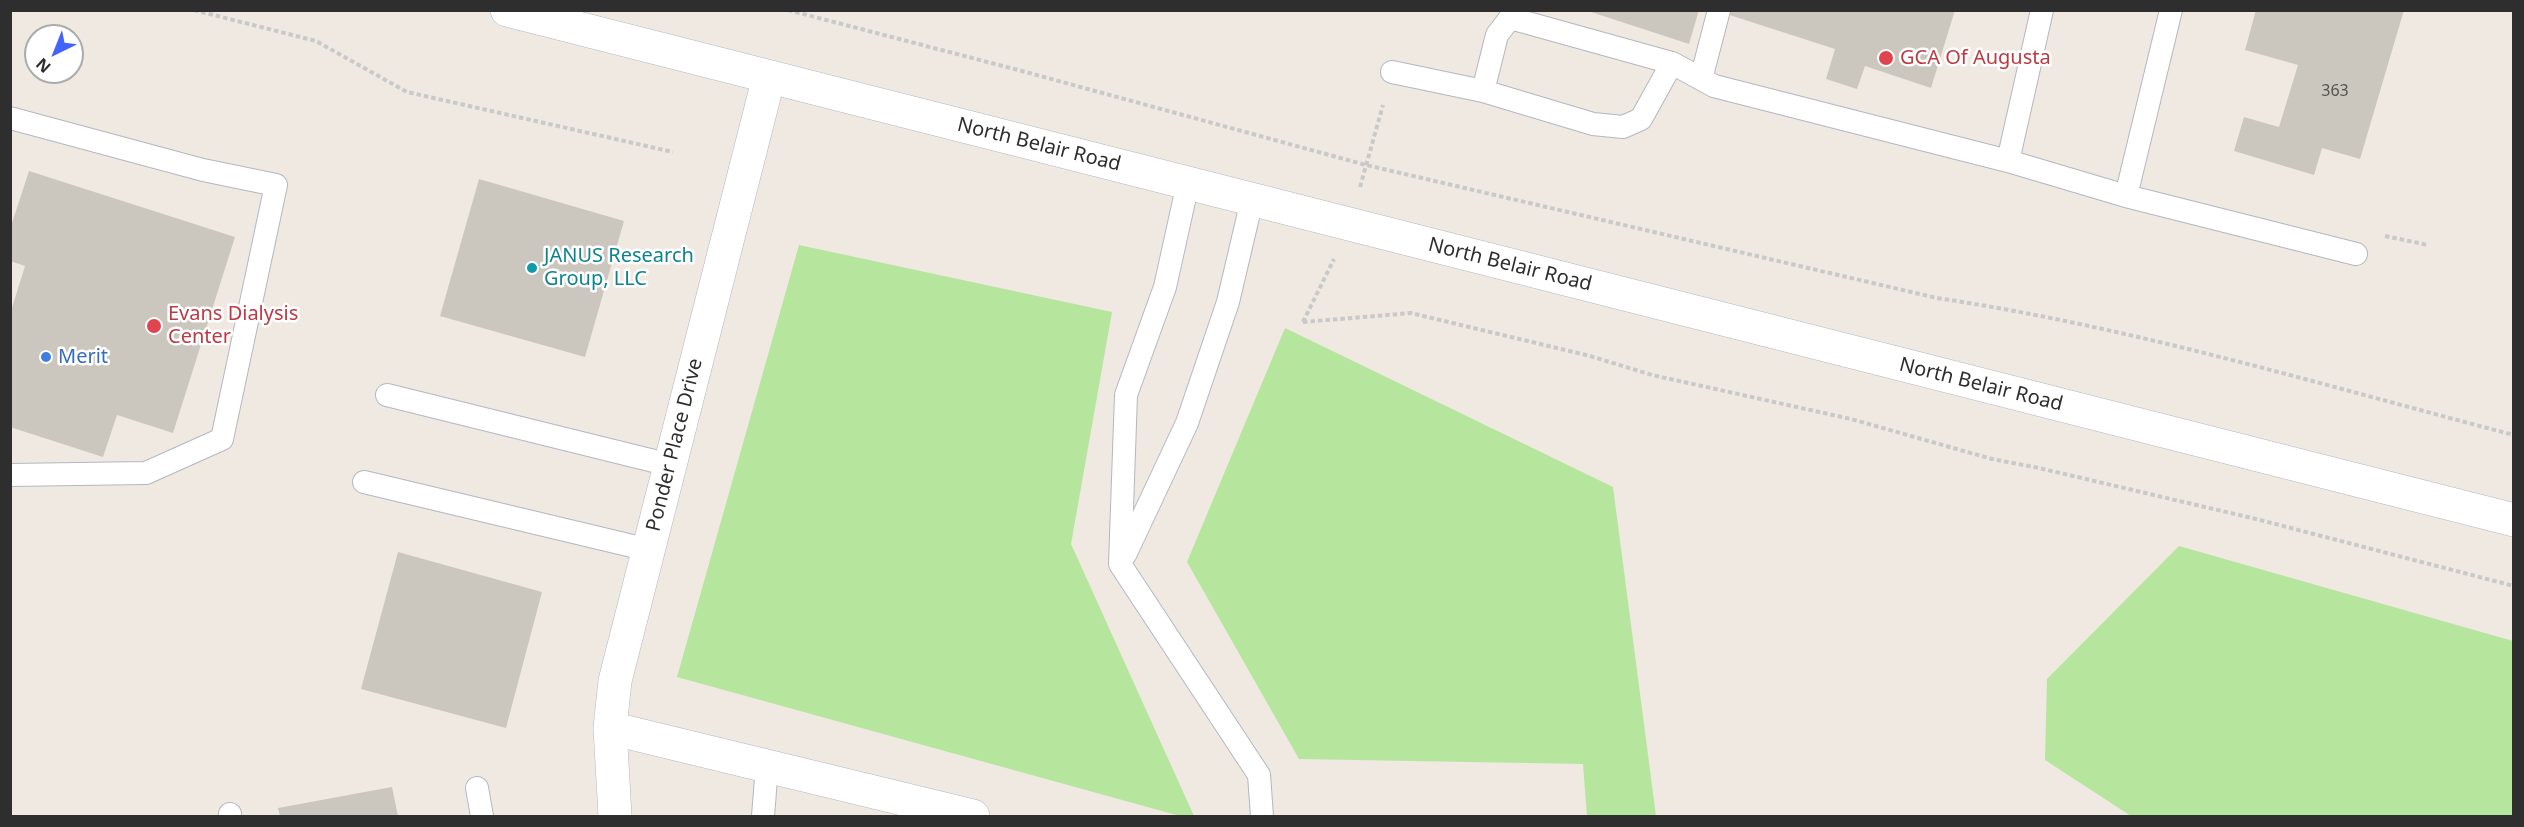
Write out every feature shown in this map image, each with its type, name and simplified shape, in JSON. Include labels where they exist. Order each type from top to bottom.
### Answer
[{"type":"main road","name":"North Belair Road","points":[[507,10],[2514,519]]},
{"type":"main road","name":"Ponder Place Drive","points":[[615,816],[609,728],[615,681],[769,77]]},
{"type":"main road","points":[[609,728],[767,766],[926,810],[973,816]]},
{"type":"lane","points":[[1701,79],[1719,10]]},
{"type":"lane","points":[[2008,161],[2043,10]]},
{"type":"lane","points":[[2126,196],[2172,10]]},
{"type":"lane","points":[[1483,92],[1497,34],[1511,14],[1672,63],[1714,86],[2008,161],[2126,196],[2356,254]]},
{"type":"lane","points":[[1392,72],[1483,92],[1593,124],[1623,127],[1641,119],[1672,63]]},
{"type":"lane","points":[[10,118],[203,170],[276,185],[222,439],[146,473],[10,475]]},
{"type":"lane","points":[[1188,183],[1165,287],[1126,395],[1120,564],[1259,776],[1262,816]]},
{"type":"lane","points":[[1120,564],[1187,423],[1228,302],[1252,200]]},
{"type":"lane","points":[[387,395],[670,465]]},
{"type":"lane","points":[[364,482],[649,550]]},
{"type":"lane","points":[[763,816],[767,766]]},
{"type":"lane","points":[[477,788],[482,816]]},
{"type":"path","points":[[194,10],[316,41],[407,92],[673,152]]},
{"type":"path","points":[[788,10],[1022,70],[1366,165],[1937,298],[2016,310],[2100,327],[2514,435]]},
{"type":"path","points":[[1371,150],[1392,72]]},
{"type":"path","points":[[1350,225],[1303,322],[1411,313],[1590,356],[1652,375],[1851,419],[1992,459],[2256,519],[2514,586]]},
{"type":"path","points":[[2375,234],[2428,245]]},
{"type":"green space","points":[[799,245],[1112,312],[1071,544],[1194,816],[1180,816],[677,677]]},
{"type":"green space","points":[[1285,328],[1613,487],[1656,816],[1587,816],[1583,764],[1299,759],[1187,562]]},
{"type":"green space","points":[[2179,546],[2513,641],[2513,816],[2131,816],[2045,760],[2047,679]]},
{"type":"building","points":[[1585,10],[1699,10],[1689,44]]},
{"type":"building","name":"GCA Of Augusta","points":[[1714,10],[1955,10],[1931,88],[1865,66],[1857,89],[1826,79],[1835,49]]},
{"type":"building","points":[[2256,10],[2404,10],[2360,159],[2322,148],[2314,175],[2234,151],[2244,117],[2279,127],[2298,65],[2245,50]]},
{"type":"building","points":[[29,171],[235,237],[173,433],[117,415],[103,457],[10,427],[10,314],[25,266],[10,261],[10,229]]},
{"type":"building","name":"JANUS Research Group, LLC","points":[[479,179],[624,221],[585,357],[440,316]]},
{"type":"building","points":[[398,552],[542,592],[506,728],[361,689]]},
{"type":"building","points":[[392,787],[398,816],[280,816],[278,808]]},
{"type":"place","name":"GCA Of Augusta","points":[[1886,58]]},
{"type":"place","name":"JANUS Research Group, LLC","points":[[532,268]]},
{"type":"place","name":"Evans Dialysis Center","points":[[154,326]]},
{"type":"place","name":"Merit","points":[[46,357]]}]
